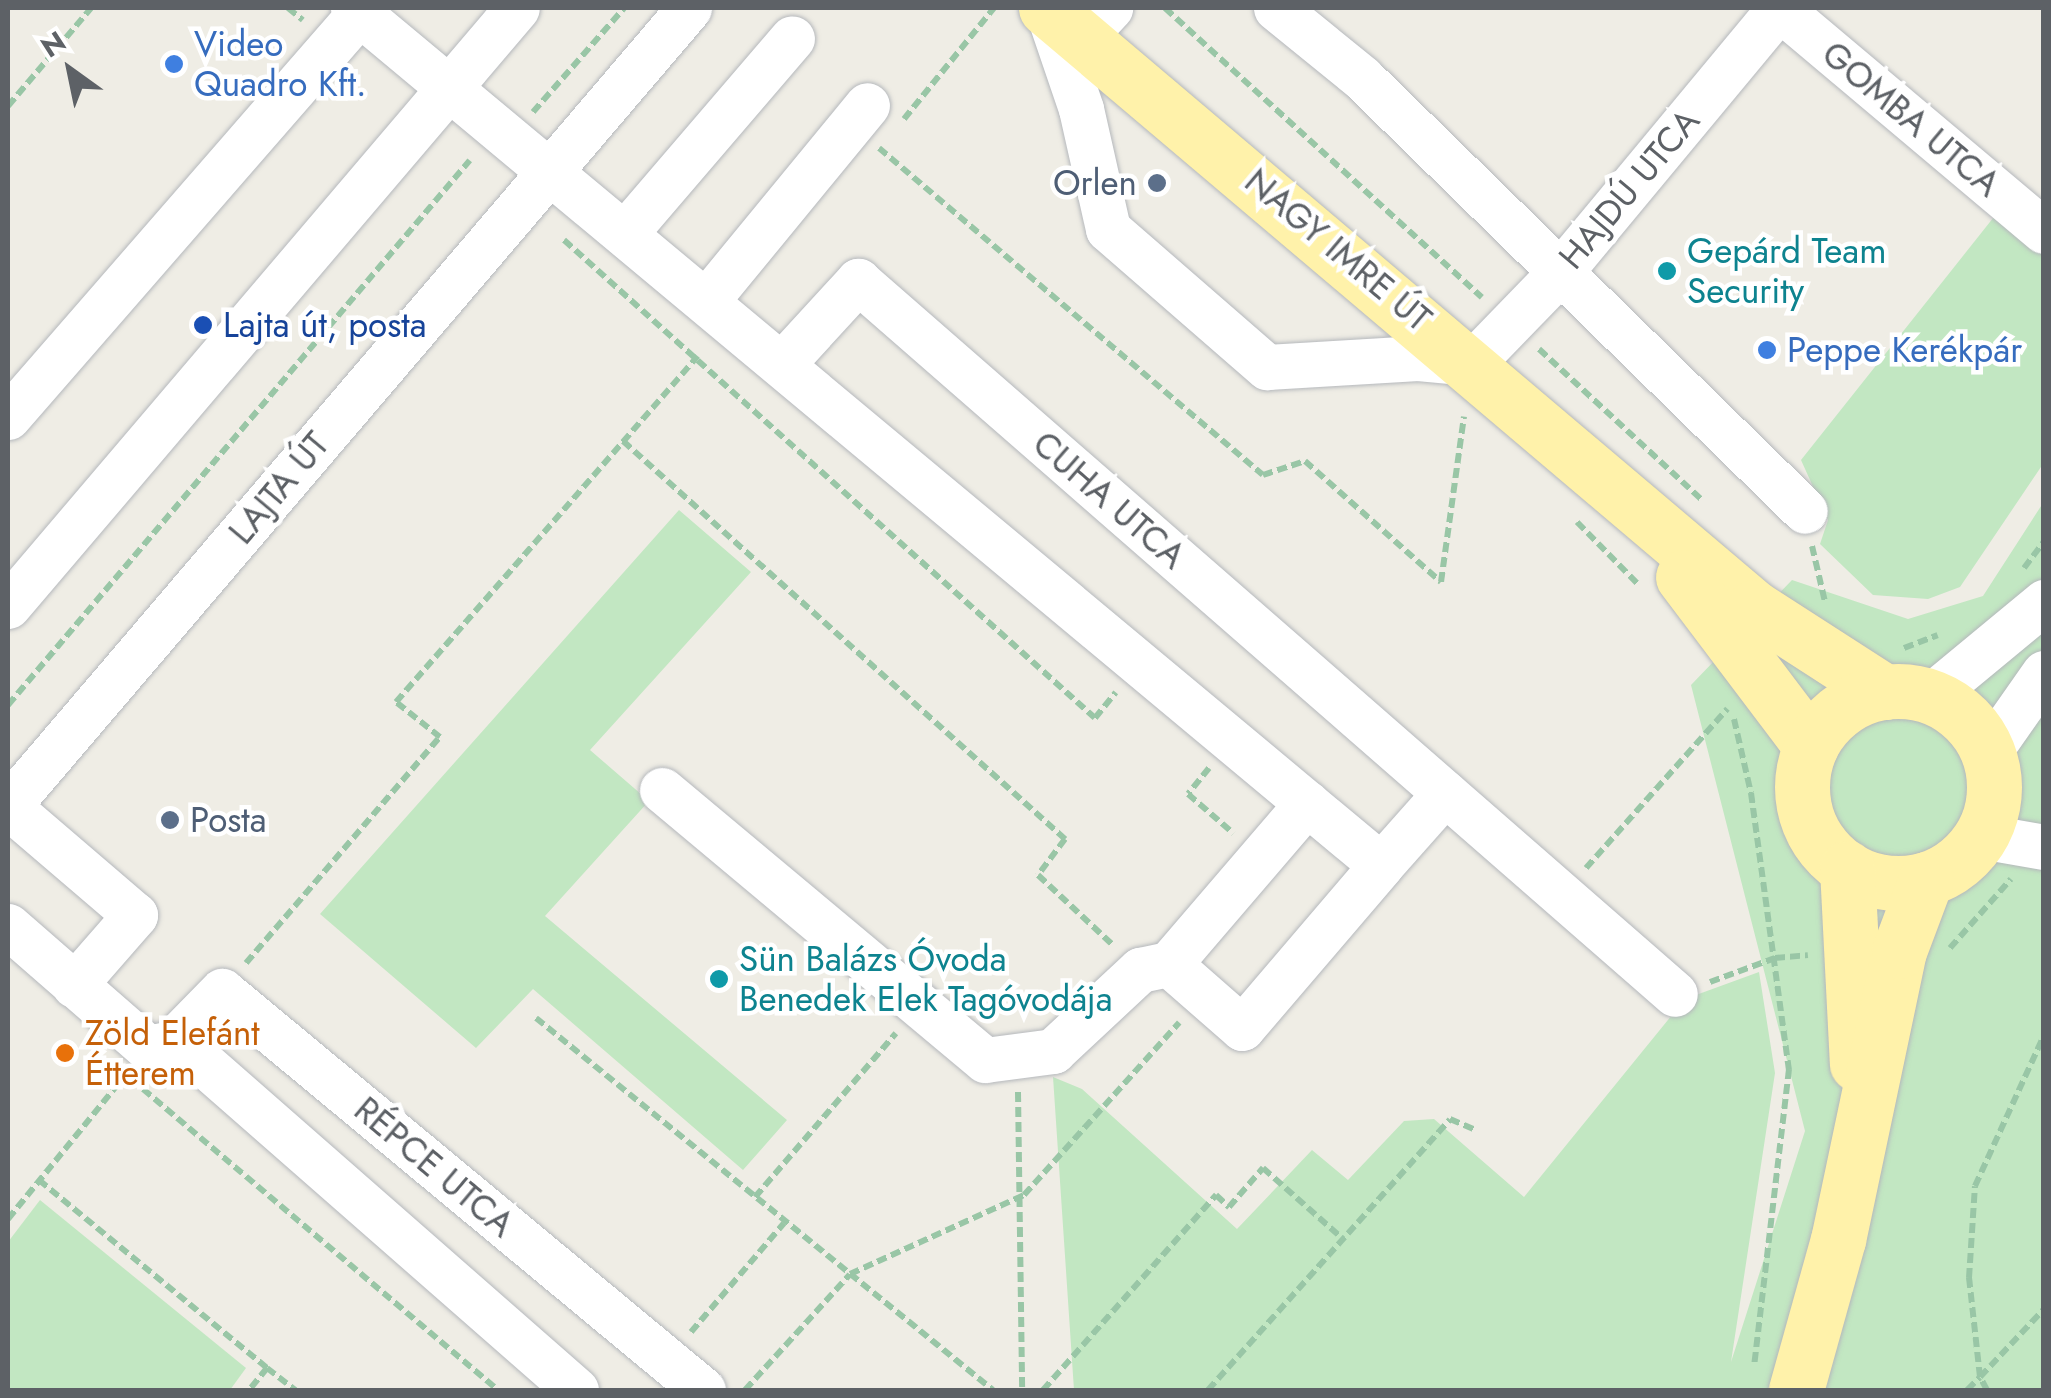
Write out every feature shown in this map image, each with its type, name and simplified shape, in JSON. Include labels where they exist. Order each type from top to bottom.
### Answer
[{"type":"main road","name":"NAGY IMRE ÚT","points":[[1072,15],[1469,385],[1624,499],[1753,607],[1907,695]]},
{"type":"main road","name":"NAGY IMRE ÚT","points":[[1624,499],[1811,746]]},
{"type":"main road","points":[[1907,695],[1970,724],[1990,750],[1994,782],[1981,836],[1954,865],[1926,879],[1894,884],[1846,868],[1816,837],[1804,808],[1802,776],[1811,746],[1829,720],[1854,702],[1907,695]]},
{"type":"main road","points":[[1846,868],[1860,1127]]},
{"type":"main road","points":[[1796,1390],[1900,950],[1926,879]]},
{"type":"street","points":[[8,606],[517,8]]},
{"type":"street","name":"LAJTA ÚT","points":[[8,806],[689,8]]},
{"type":"street","points":[[1276,8],[1362,78],[1804,511]]},
{"type":"street","name":"HAJDÚ UTCA","points":[[1469,385],[1779,8]]},
{"type":"street","name":"GOMBA UTCA","points":[[1779,8],[2044,231]]},
{"type":"street","points":[[8,417],[358,9],[1382,865]]},
{"type":"street","points":[[1072,15],[1081,109],[1108,229],[1267,366],[1418,358],[1469,385]]},
{"type":"street","points":[[626,232],[792,38]]},
{"type":"street","points":[[718,309],[866,126]]},
{"type":"street","name":"CUHA UTCA","points":[[782,364],[858,281],[1676,994]]},
{"type":"street","points":[[1907,695],[2044,602]]},
{"type":"street","points":[[1990,750],[2044,674]]},
{"type":"street","points":[[662,790],[986,1060],[1053,1051],[1154,967],[1307,802]]},
{"type":"street","points":[[1154,967],[1204,996],[1242,1028],[1445,793]]},
{"type":"street","points":[[8,806],[135,915],[74,985]]},
{"type":"street","points":[[1981,836],[2042,845]]},
{"type":"street","name":"RÉPCE UTCA","points":[[8,926],[74,985],[139,1057],[188,1050],[576,1390]]},
{"type":"street","points":[[139,1057],[222,991]]},
{"type":"street","name":"RÉPCE UTCA","points":[[222,991],[703,1390]]},
{"type":"path","points":[[512,138],[624,8]]},
{"type":"path","points":[[994,8],[866,126],[1263,475],[1305,460],[1441,582],[1469,385]]},
{"type":"path","points":[[8,106],[87,9]]},
{"type":"path","points":[[8,705],[467,158],[697,357],[1095,718],[1126,682]]},
{"type":"path","points":[[222,991],[440,737],[396,702],[697,357],[718,309]]},
{"type":"path","points":[[623,441],[1065,839],[1038,875],[1154,967]]},
{"type":"path","points":[[1804,511],[1828,618]]},
{"type":"path","points":[[1562,895],[1731,706]]},
{"type":"path","points":[[1215,760],[1188,794],[1260,857]]},
{"type":"path","points":[[1676,994],[1775,958]]},
{"type":"path","points":[[745,1390],[850,1274],[1024,1195],[1204,996]]},
{"type":"path","points":[[754,1197],[920,1006]]},
{"type":"path","points":[[536,1018],[993,1390]]},
{"type":"path","points":[[1986,1390],[1980,1378],[1968,1278],[1975,1186],[2044,1036]]},
{"type":"path","points":[[1016,1056],[1024,1195],[1022,1390]]},
{"type":"path","points":[[8,1218],[139,1057],[498,1390]]},
{"type":"path","points":[[1208,1390],[1450,1119],[1474,1128]]},
{"type":"path","points":[[1043,1390],[1216,1196],[1229,1207],[1263,1168],[1343,1239]]},
{"type":"path","points":[[39,1180],[295,1390]]},
{"type":"path","points":[[666,1360],[784,1223]]},
{"type":"path","points":[[1967,1390],[2044,1309]]},
{"type":"path","points":[[249,1390],[267,1368]]},
{"type":"green space","points":[[2005,203],[2043,238],[2043,464],[1960,587],[1928,599],[1873,595],[1820,544],[1828,520],[1801,460]]},
{"type":"green space","points":[[2043,503],[2043,1390],[1074,1390],[1053,1077],[1082,1089],[1237,1229],[1312,1150],[1348,1180],[1404,1121],[1434,1119],[1524,1197],[1685,999],[1759,972],[1775,1073],[1731,1362],[1805,1131],[1691,685],[1792,580],[1908,619],[1983,596]]},
{"type":"green space","points":[[679,510],[751,572],[590,750],[649,801],[545,916],[787,1120],[743,1170],[533,989],[476,1048],[320,914]]},
{"type":"green space","points":[[40,1200],[246,1368],[230,1390],[8,1390],[8,1242]]},
{"type":"place","name":"Video Quadro Kft.","points":[[174,64]]},
{"type":"place","name":"Orlen","points":[[1157,183]]},
{"type":"place","name":"Gepárd Team Security","points":[[1667,271]]},
{"type":"place","name":"Lajta út, posta","points":[[203,325]]},
{"type":"place","name":"Peppe Kerékpár","points":[[1767,350]]},
{"type":"place","name":"Posta","points":[[170,820]]},
{"type":"place","name":"Sün Balázs Óvoda Benedek Elek Tagóvodája","points":[[719,979]]},
{"type":"place","name":"Zöld Elefánt Étterem","points":[[65,1053]]}]
